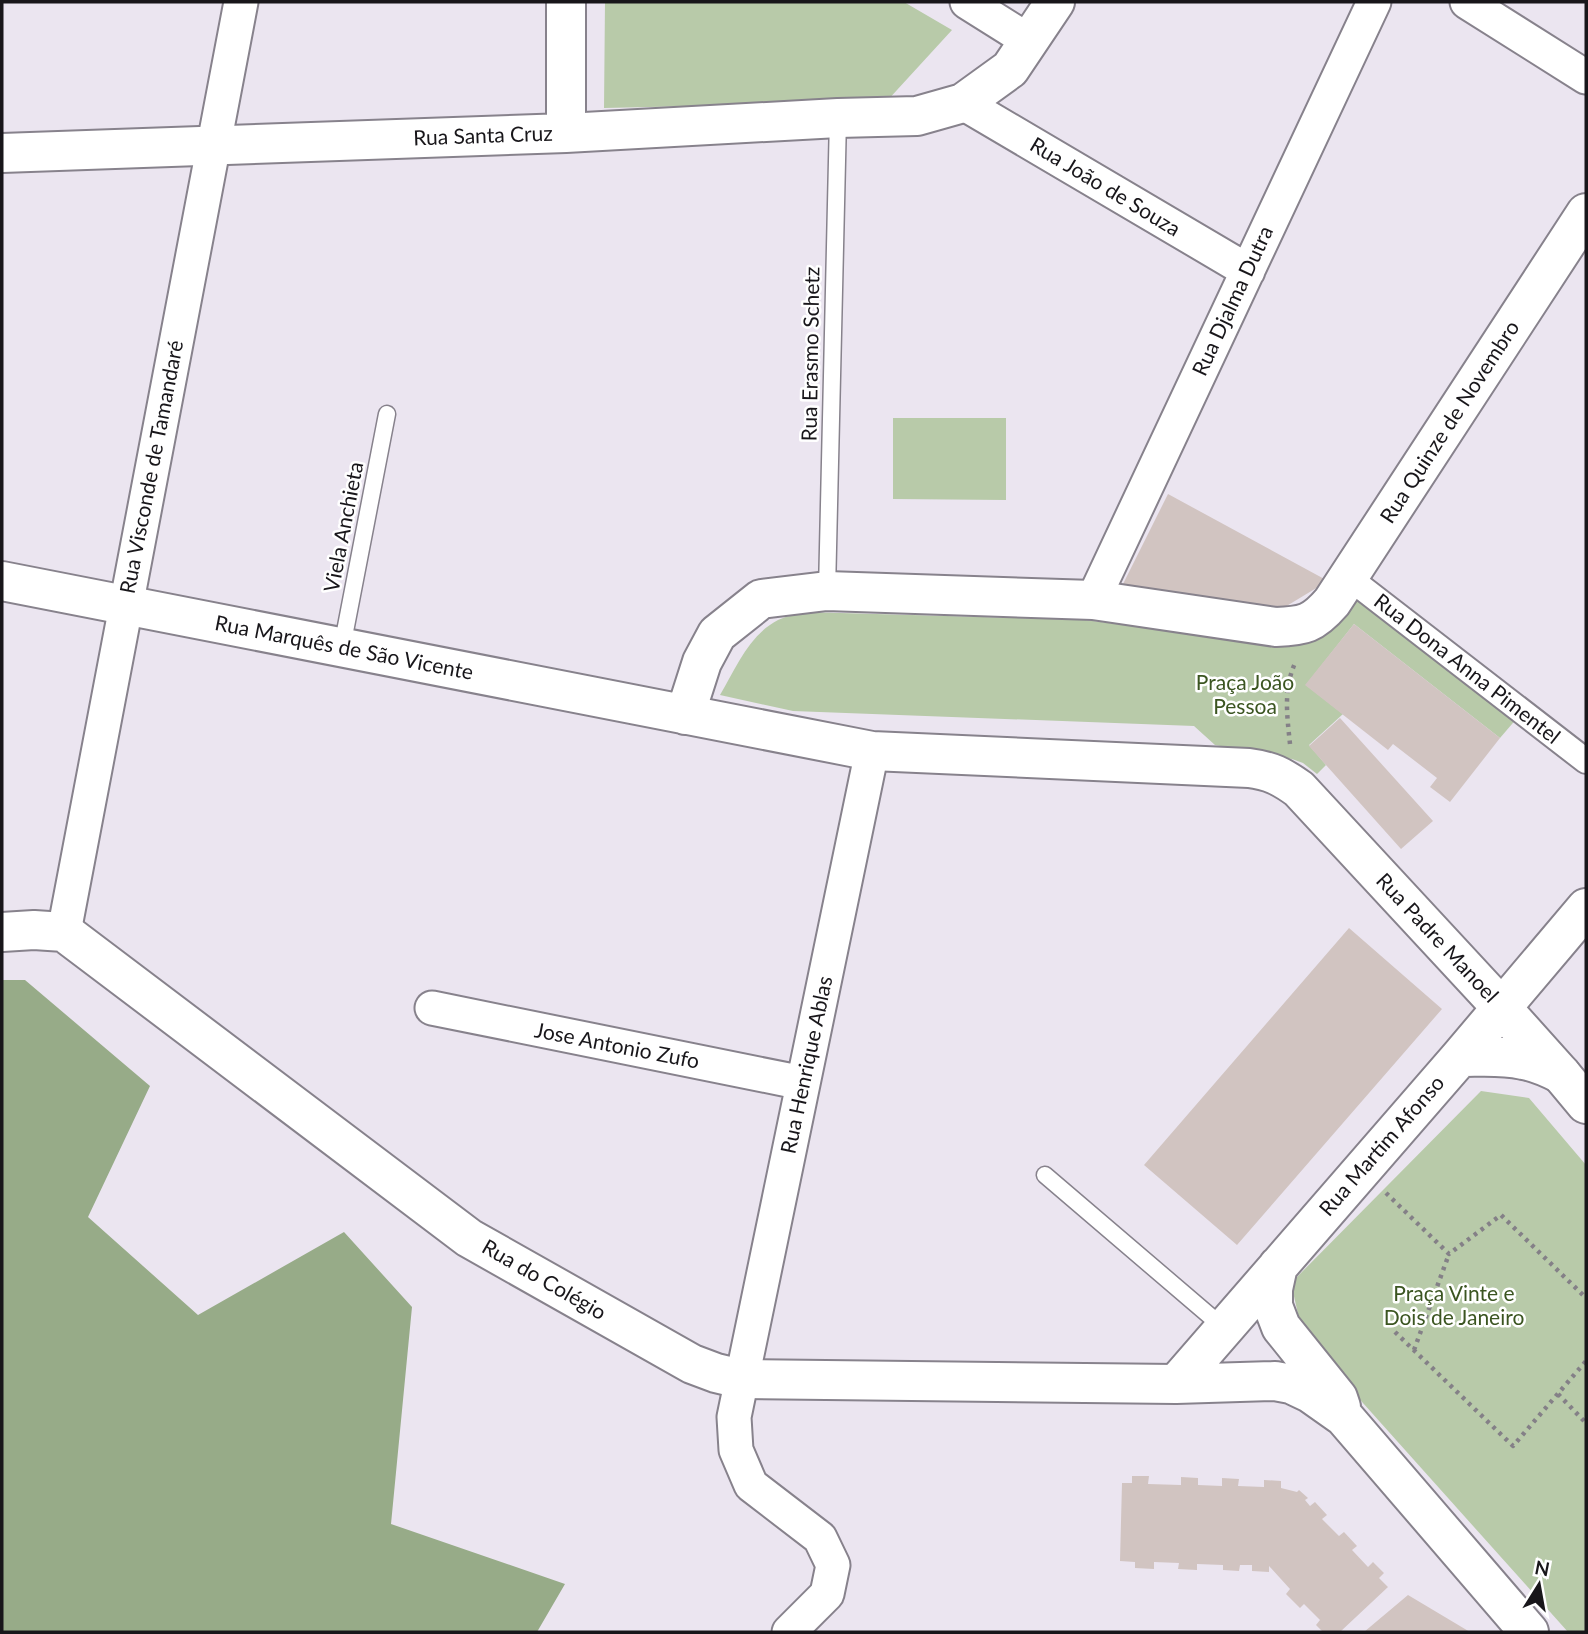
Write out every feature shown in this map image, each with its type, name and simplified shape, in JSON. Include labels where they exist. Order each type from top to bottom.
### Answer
[{"type":"street","name":"Rua Visconde de Tamandaré","points":[[64,932],[242,2]]},
{"type":"street","points":[[566,2],[566,133]]},
{"type":"street","points":[[967,2],[1029,41]]},
{"type":"street","points":[[963,103],[1010,69],[1055,2]]},
{"type":"street","name":"Rua Djalma Dutra","points":[[1093,600],[1374,2]]},
{"type":"street","points":[[1467,2],[1586,77]]},
{"type":"street","name":"Rua Santa Cruz","points":[[2,153],[566,133],[917,116],[963,103]]},
{"type":"street","name":"Rua João de Souza","points":[[963,103],[1248,271]]},
{"type":"street","name":"Rua Quinze de Novembro","points":[[1306,624],[1320,616],[1332,602],[1580,238]]},
{"type":"street","name":"Rua Dona Anna Pimentel","points":[[1348,577],[1586,761]]},
{"type":"street","name":"Rua Marquês de São Vicente","points":[[2,581],[685,715]]},
{"type":"street","points":[[1283,777],[1249,768],[872,751],[685,715],[702,662],[717,634],[761,598],[827,592],[1093,600],[1276,627],[1306,624]]},
{"type":"street","name":"Rua Henrique Ablas","points":[[789,1632],[827,1594],[832,1565],[820,1538],[751,1485],[736,1450],[734,1417],[872,751]]},
{"type":"street","name":"Rua Padre Manoel","points":[[1283,777],[1299,789],[1501,1007],[1586,1104]]},
{"type":"street","name":"Rua Martim Afonso","points":[[1176,1384],[1586,908]]},
{"type":"street","points":[[2,932],[64,932]]},
{"type":"street","name":"Rua do Colégio","points":[[64,932],[469,1238],[692,1364],[741,1379],[1176,1384]]},
{"type":"street","name":"Jose Antonio Zufo","points":[[432,1008],[803,1083]]},
{"type":"street","points":[[1460,1057],[1523,1060],[1561,1074]]},
{"type":"street","points":[[1278,1266],[1273,1289],[1273,1306],[1281,1327],[1338,1398],[1344,1417]]},
{"type":"street","points":[[1176,1384],[1275,1381],[1291,1384],[1310,1393],[1344,1417],[1528,1632]]},
{"type":"lane","name":"Rua Erasmo Schetz","points":[[827,592],[838,118]]},
{"type":"lane","name":"Viela Anchieta","points":[[342,647],[387,414]]},
{"type":"lane","points":[[1045,1175],[1224,1329]]},
{"type":"path","points":[[1283,777],[1292,759],[1286,691],[1292,669],[1307,637],[1306,624]]},
{"type":"path","points":[[1362,1170],[1449,1254]]},
{"type":"path","points":[[1414,1350],[1449,1254],[1501,1215],[1586,1298]]},
{"type":"path","points":[[1395,1332],[1513,1446],[1586,1362]]},
{"type":"path","points":[[1558,1394],[1586,1423]]},
{"type":"green space","points":[[605,2],[904,2],[952,30],[886,102],[604,108]]},
{"type":"green space","points":[[893,418],[1006,418],[1006,500],[893,499]]},
{"type":"green space","name":"Praça João Pessoa","points":[[1354,594],[1518,717],[1500,738],[1354,624],[1306,685],[1343,714],[1309,745],[1326,765],[1317,774],[1303,763],[1292,759],[1215,745],[1194,726],[793,711],[720,695],[744,653],[759,634],[784,617],[805,612],[1085,620],[1268,643]]},
{"type":"green space","points":[[2,980],[25,980],[150,1086],[88,1217],[198,1315],[344,1232],[412,1307],[391,1524],[565,1584],[537,1632],[2,1632]]},
{"type":"green space","name":"Praça Vinte e Dois de Janeiro","points":[[1481,1091],[1529,1098],[1586,1165],[1586,1632],[1568,1632],[1303,1336],[1291,1283]]},
{"type":"building","points":[[1168,494],[1328,581],[1270,616],[1123,584]]},
{"type":"building","points":[[1354,624],[1500,738],[1450,802],[1430,787],[1437,778],[1393,744],[1388,750],[1305,685]]},
{"type":"building","points":[[1340,718],[1433,821],[1401,849],[1309,746]]},
{"type":"building","points":[[1349,928],[1442,1009],[1237,1245],[1144,1165]]},
{"type":"building","points":[[1132,1476],[1149,1476],[1148,1484],[1181,1485],[1181,1477],[1198,1478],[1198,1485],[1222,1486],[1222,1478],[1239,1479],[1238,1486],[1264,1487],[1264,1480],[1281,1481],[1281,1488],[1297,1492],[1299,1490],[1308,1498],[1305,1500],[1310,1506],[1315,1502],[1327,1515],[1322,1519],[1339,1536],[1344,1532],[1357,1546],[1352,1550],[1368,1567],[1373,1562],[1384,1573],[1379,1578],[1388,1587],[1340,1632],[1323,1632],[1316,1625],[1320,1620],[1304,1604],[1300,1608],[1286,1594],[1290,1589],[1269,1566],[1269,1572],[1252,1571],[1252,1565],[1240,1565],[1239,1571],[1223,1570],[1223,1565],[1197,1564],[1197,1570],[1178,1569],[1179,1563],[1154,1562],[1154,1569],[1135,1568],[1135,1562],[1120,1561],[1122,1483],[1132,1483]]},
{"type":"building","points":[[1408,1595],[1470,1632],[1364,1632]]}]
